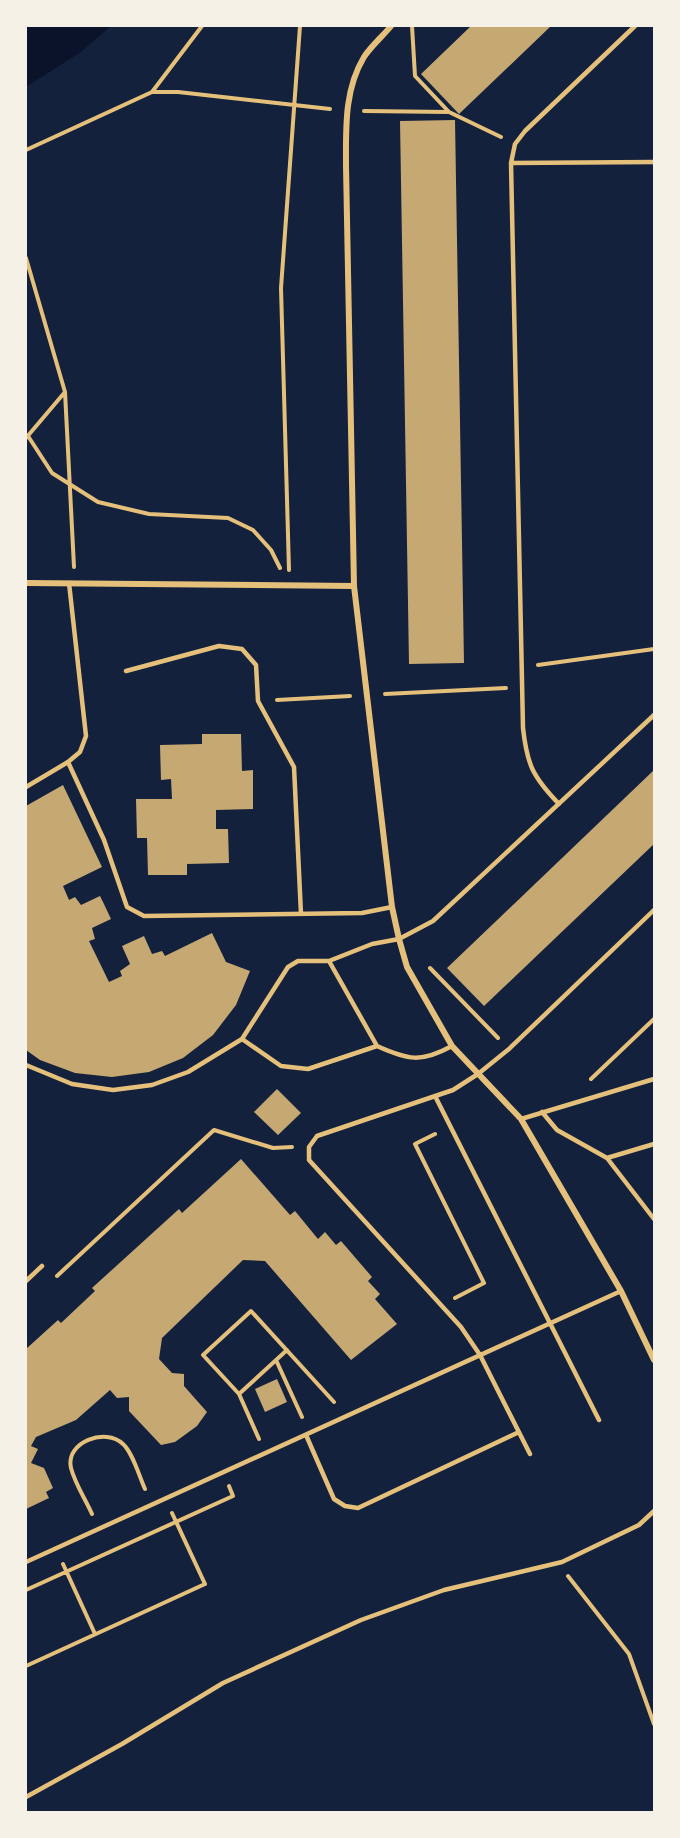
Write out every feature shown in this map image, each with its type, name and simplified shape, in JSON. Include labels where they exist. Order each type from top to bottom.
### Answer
[{"type":"street","points":[[392,26],[364,57],[352,84],[346,111],[354,586],[392,908],[407,967],[452,1046],[521,1119],[621,1291],[654,1360]]},
{"type":"street","points":[[26,584],[354,586]]},
{"type":"lane","points":[[559,804],[536,780],[526,757],[511,163],[515,144],[525,131],[635,26]]},
{"type":"lane","points":[[511,163],[654,162]]},
{"type":"lane","points":[[26,787],[68,762],[80,752],[86,736],[72,583]]},
{"type":"lane","points":[[126,671],[219,646],[242,649],[256,665],[258,701],[294,767],[301,914]]},
{"type":"lane","points":[[26,1065],[72,1084],[113,1090],[152,1085],[188,1072],[242,1039],[288,967],[298,962],[329,961],[372,944],[399,939],[433,921],[654,715]]},
{"type":"lane","points":[[68,762],[104,840],[127,907],[144,916],[363,913],[392,908]]},
{"type":"lane","points":[[530,1454],[480,1355],[441,1305],[309,1160],[309,1147],[317,1136],[453,1090],[478,1074],[509,1049],[654,910]]},
{"type":"lane","points":[[329,961],[377,1046],[406,1059],[433,1057],[452,1046]]},
{"type":"lane","points":[[242,1039],[281,1066],[308,1069],[377,1046]]},
{"type":"lane","points":[[521,1119],[654,1078]]},
{"type":"lane","points":[[435,1096],[599,1420]]},
{"type":"lane","points":[[542,1112],[557,1130],[607,1158],[654,1219]]},
{"type":"lane","points":[[607,1158],[654,1144]]},
{"type":"lane","points":[[26,1281],[42,1266]]},
{"type":"lane","points":[[26,1562],[621,1291]]},
{"type":"lane","points":[[308,1434],[334,1499],[345,1506],[358,1508],[519,1432]]},
{"type":"lane","points":[[26,1797],[122,1744],[223,1683],[361,1620],[444,1590],[562,1562],[639,1525],[654,1511]]},
{"type":"path","points":[[152,92],[202,26]]},
{"type":"path","points":[[290,585],[283,424],[281,288],[300,26]]},
{"type":"path","points":[[412,26],[415,76],[449,112],[515,144]]},
{"type":"path","points":[[26,150],[152,92],[178,92],[332,110]]},
{"type":"path","points":[[360,111],[449,112]]},
{"type":"path","points":[[26,258],[65,392],[72,583]]},
{"type":"path","points":[[65,392],[27,437],[52,473],[70,487],[98,502],[149,514],[228,518],[253,530],[271,550],[290,585]]},
{"type":"path","points":[[523,668],[654,649]]},
{"type":"path","points":[[258,701],[523,687]]},
{"type":"path","points":[[428,966],[509,1049]]},
{"type":"path","points":[[587,1083],[654,1019]]},
{"type":"path","points":[[418,1102],[435,1134],[415,1144],[484,1283],[441,1305]]},
{"type":"path","points":[[54,1279],[214,1130],[273,1148],[309,1147]]},
{"type":"path","points":[[266,1453],[239,1394],[203,1355],[251,1311],[347,1416]]},
{"type":"path","points":[[239,1394],[287,1350]]},
{"type":"path","points":[[276,1360],[308,1434]]},
{"type":"path","points":[[99,1529],[71,1467],[72,1455],[79,1445],[100,1435],[113,1437],[124,1444],[152,1505]]},
{"type":"path","points":[[26,1590],[234,1496],[223,1472]]},
{"type":"path","points":[[26,1666],[205,1584],[165,1498]]},
{"type":"path","points":[[56,1548],[95,1634]]},
{"type":"path","points":[[562,1562],[569,1577],[629,1654],[654,1724]]},
{"type":"water","points":[[26,26],[111,26],[81,52],[26,87]]},
{"type":"building","points":[[471,26],[551,26],[459,114],[421,74]]},
{"type":"building","points":[[455,120],[464,663],[409,664],[400,121]]},
{"type":"building","points":[[202,734],[241,734],[242,771],[253,770],[253,809],[216,810],[216,829],[228,829],[229,863],[187,864],[187,875],[148,875],[147,838],[137,838],[136,799],[172,799],[171,779],[161,780],[160,745],[202,744]]},
{"type":"building","points":[[654,770],[654,844],[484,1006],[447,968]]},
{"type":"building","points":[[63,785],[102,867],[63,886],[69,900],[75,897],[81,905],[100,896],[103,902],[111,919],[92,928],[95,939],[89,941],[109,982],[122,976],[120,971],[130,964],[122,946],[144,936],[152,954],[162,951],[165,956],[212,933],[226,962],[250,971],[236,1005],[213,1035],[183,1058],[149,1072],[112,1077],[75,1073],[40,1060],[26,1050],[26,806]]},
{"type":"building","points":[[277,1089],[301,1113],[278,1135],[254,1112]]},
{"type":"building","points":[[241,1159],[290,1215],[295,1211],[318,1239],[325,1232],[336,1245],[341,1241],[372,1277],[368,1281],[380,1294],[375,1299],[397,1324],[351,1360],[265,1261],[243,1260],[162,1338],[159,1359],[172,1373],[184,1374],[184,1386],[207,1412],[197,1426],[175,1442],[161,1445],[129,1411],[129,1397],[117,1398],[110,1390],[76,1420],[36,1437],[31,1446],[38,1449],[31,1463],[44,1468],[53,1488],[46,1492],[49,1498],[26,1509],[26,1349],[58,1320],[61,1323],[95,1291],[92,1288],[179,1209],[182,1213]]},
{"type":"building","points":[[277,1379],[287,1402],[265,1412],[255,1389]]}]
